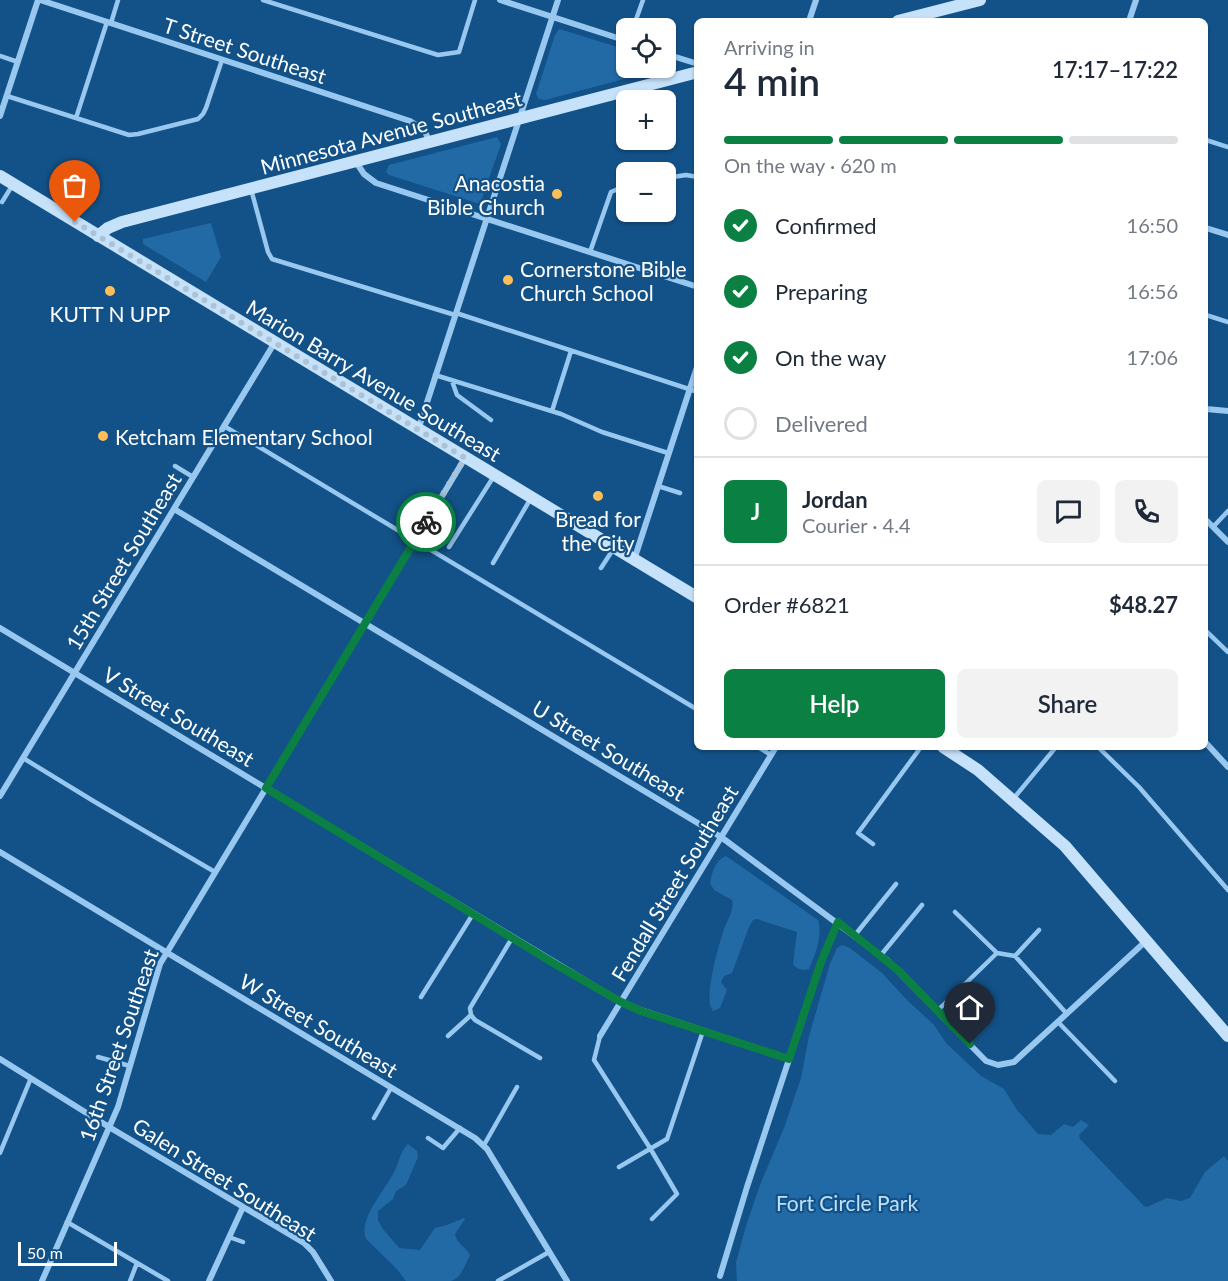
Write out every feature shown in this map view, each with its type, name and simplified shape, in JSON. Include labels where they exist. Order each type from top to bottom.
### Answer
[{"type":"main road","points":[[910,18],[980,0]]},
{"type":"main road","name":"Minnesota Avenue Southeast","points":[[98,236],[117,223],[694,73]]},
{"type":"main road","name":"Marion Barry Avenue Southeast","points":[[0,176],[694,596]]},
{"type":"main road","points":[[948,750],[978,770],[1070,851],[1227,1033]]},
{"type":"street","name":"T Street Southeast","points":[[39,0],[410,121],[424,130],[431,142]]},
{"type":"street","points":[[0,116],[4,97],[39,0]]},
{"type":"street","points":[[500,0],[616,37]]},
{"type":"street","points":[[418,430],[558,0]]},
{"type":"street","points":[[810,18],[816,0]]},
{"type":"street","points":[[1130,18],[1136,0]]},
{"type":"street","points":[[676,57],[694,63]]},
{"type":"street","points":[[356,162],[364,174],[376,183],[694,285]]},
{"type":"street","points":[[1208,229],[1228,235]]},
{"type":"street","name":"15th Street Southeast","points":[[0,796],[275,342]]},
{"type":"street","points":[[634,560],[694,375]]},
{"type":"street","points":[[1208,409],[1228,411]]},
{"type":"street","name":"16th Street Southeast","points":[[42,1281],[118,1107],[157,972],[167,952],[465,458]]},
{"type":"street","name":"U Street Southeast","points":[[174,509],[721,837],[881,955],[986,1061],[1004,1065],[1014,1062],[1058,1022]]},
{"type":"street","points":[[1208,522],[1228,542]]},
{"type":"street","name":"V Street Southeast","points":[[0,628],[621,1002],[789,1059]]},
{"type":"street","points":[[1208,745],[1228,767]]},
{"type":"street","name":"Fendall Street Southeast","points":[[600,1036],[774,750]]},
{"type":"street","name":"W Street Southeast","points":[[0,852],[460,1128],[484,1145],[567,1281]]},
{"type":"street","points":[[722,1279],[747,1187],[821,962],[838,922]]},
{"type":"street","points":[[1058,1022],[1147,941]]},
{"type":"street","name":"Galen Street Southeast","points":[[0,1059],[307,1246],[316,1255],[331,1281]]},
{"type":"street","points":[[209,1281],[243,1207]]},
{"type":"lane","points":[[76,118],[118,0]]},
{"type":"lane","points":[[263,0],[438,55],[459,52],[476,0]]},
{"type":"lane","points":[[637,18],[643,0]]},
{"type":"lane","points":[[0,56],[18,62]]},
{"type":"lane","points":[[4,97],[129,135],[138,135],[198,119],[206,108],[222,60]]},
{"type":"lane","points":[[1208,141],[1228,147]]},
{"type":"lane","points":[[676,176],[694,176]]},
{"type":"lane","points":[[2,202],[13,184]]},
{"type":"lane","points":[[251,189],[268,252],[272,259],[455,314],[694,391]]},
{"type":"lane","points":[[590,252],[611,192],[616,190]]},
{"type":"lane","points":[[1208,316],[1228,322]]},
{"type":"lane","points":[[552,411],[571,351]]},
{"type":"lane","points":[[435,375],[552,411],[602,432],[668,453]]},
{"type":"lane","points":[[452,381],[457,395],[490,420]]},
{"type":"lane","points":[[224,426],[694,708]]},
{"type":"lane","points":[[175,466],[194,477]]},
{"type":"lane","points":[[449,547],[494,476]]},
{"type":"lane","points":[[658,486],[680,493]]},
{"type":"lane","points":[[493,563],[531,498]]},
{"type":"lane","points":[[1213,527],[1228,511]]},
{"type":"lane","points":[[601,568],[614,548]]},
{"type":"lane","points":[[1208,633],[1228,652]]},
{"type":"lane","points":[[763,750],[771,755]]},
{"type":"lane","points":[[873,844],[858,833],[919,750]]},
{"type":"lane","points":[[1013,799],[1054,750]]},
{"type":"lane","points":[[1101,750],[1139,787],[1228,890]]},
{"type":"lane","points":[[23,758],[215,872]]},
{"type":"lane","points":[[855,935],[896,884]]},
{"type":"lane","points":[[881,955],[922,905]]},
{"type":"lane","points":[[956,912],[997,953],[1015,956],[1067,1014]]},
{"type":"lane","points":[[421,997],[473,914]]},
{"type":"lane","points":[[1015,956],[1039,930]]},
{"type":"lane","points":[[513,938],[470,1008],[471,1015],[475,1020],[540,1058]]},
{"type":"lane","points":[[937,1011],[997,953]]},
{"type":"lane","points":[[448,1036],[471,1015]]},
{"type":"lane","points":[[1058,1022],[1115,1081]]},
{"type":"lane","points":[[619,1167],[667,1139],[703,1031]]},
{"type":"lane","points":[[600,1036],[594,1060],[650,1148],[676,1194],[652,1219]]},
{"type":"lane","points":[[98,1057],[130,1066]]},
{"type":"lane","points":[[0,1152],[31,1078]]},
{"type":"lane","points":[[484,1145],[517,1087]]},
{"type":"lane","points":[[374,1118],[392,1088]]},
{"type":"lane","points":[[428,1138],[443,1148],[460,1128]]},
{"type":"lane","points":[[67,1222],[168,1281]]},
{"type":"lane","points":[[229,1237],[243,1242]]},
{"type":"lane","points":[[498,1281],[549,1252]]},
{"type":"lane","points":[[130,1281],[137,1263]]},
{"type":"green space","points":[[559,29],[616,47],[616,78],[628,78],[545,100],[539,99],[536,94]]},
{"type":"green space","points":[[497,137],[501,144],[480,204],[389,175],[386,172],[389,165]]},
{"type":"green space","points":[[211,223],[221,257],[206,282],[143,244],[143,239]]},
{"type":"green space","points":[[726,856],[818,920],[820,932],[809,969],[802,970],[793,964],[797,932],[757,919],[753,920],[732,973],[724,976],[721,982],[727,990],[720,1008],[713,1011],[710,1005],[712,973],[733,904],[732,900],[714,890],[710,883],[717,864]]},
{"type":"green space","name":"Fort Circle Park","points":[[842,945],[850,948],[882,973],[934,1025],[946,1043],[981,1076],[1004,1089],[1017,1110],[1038,1134],[1051,1135],[1064,1124],[1073,1127],[1081,1120],[1089,1125],[1079,1135],[1080,1139],[1144,1206],[1147,1207],[1167,1198],[1181,1201],[1190,1198],[1205,1172],[1224,1156],[1228,1161],[1228,1281],[737,1281],[736,1262],[747,1223],[801,1078],[809,1036],[830,964],[837,948]]},
{"type":"green space","points":[[408,1144],[417,1151],[418,1157],[406,1185],[396,1191],[393,1199],[378,1211],[378,1220],[399,1248],[420,1250],[435,1228],[464,1218],[455,1234],[457,1240],[470,1255],[460,1274],[451,1281],[406,1281],[366,1239],[364,1231],[369,1215]]},
{"type":"way so far","points":[[75,222],[465,458],[426,522]]},
{"type":"place","name":"Anacostia Bible Church","points":[[557,194]]},
{"type":"place","name":"Cornerstone Bible Church School","points":[[508,280]]},
{"type":"place","name":"KUTT N UPP","points":[[110,291]]},
{"type":"place","name":"Ketcham Elementary School","points":[[103,436]]},
{"type":"place","name":"Bread for the City","points":[[598,496]]},
{"type":"route","points":[[426,522],[266,788],[555,964],[641,1011],[789,1059],[821,962],[838,922],[877,951],[899,971],[970,1044]]}]
